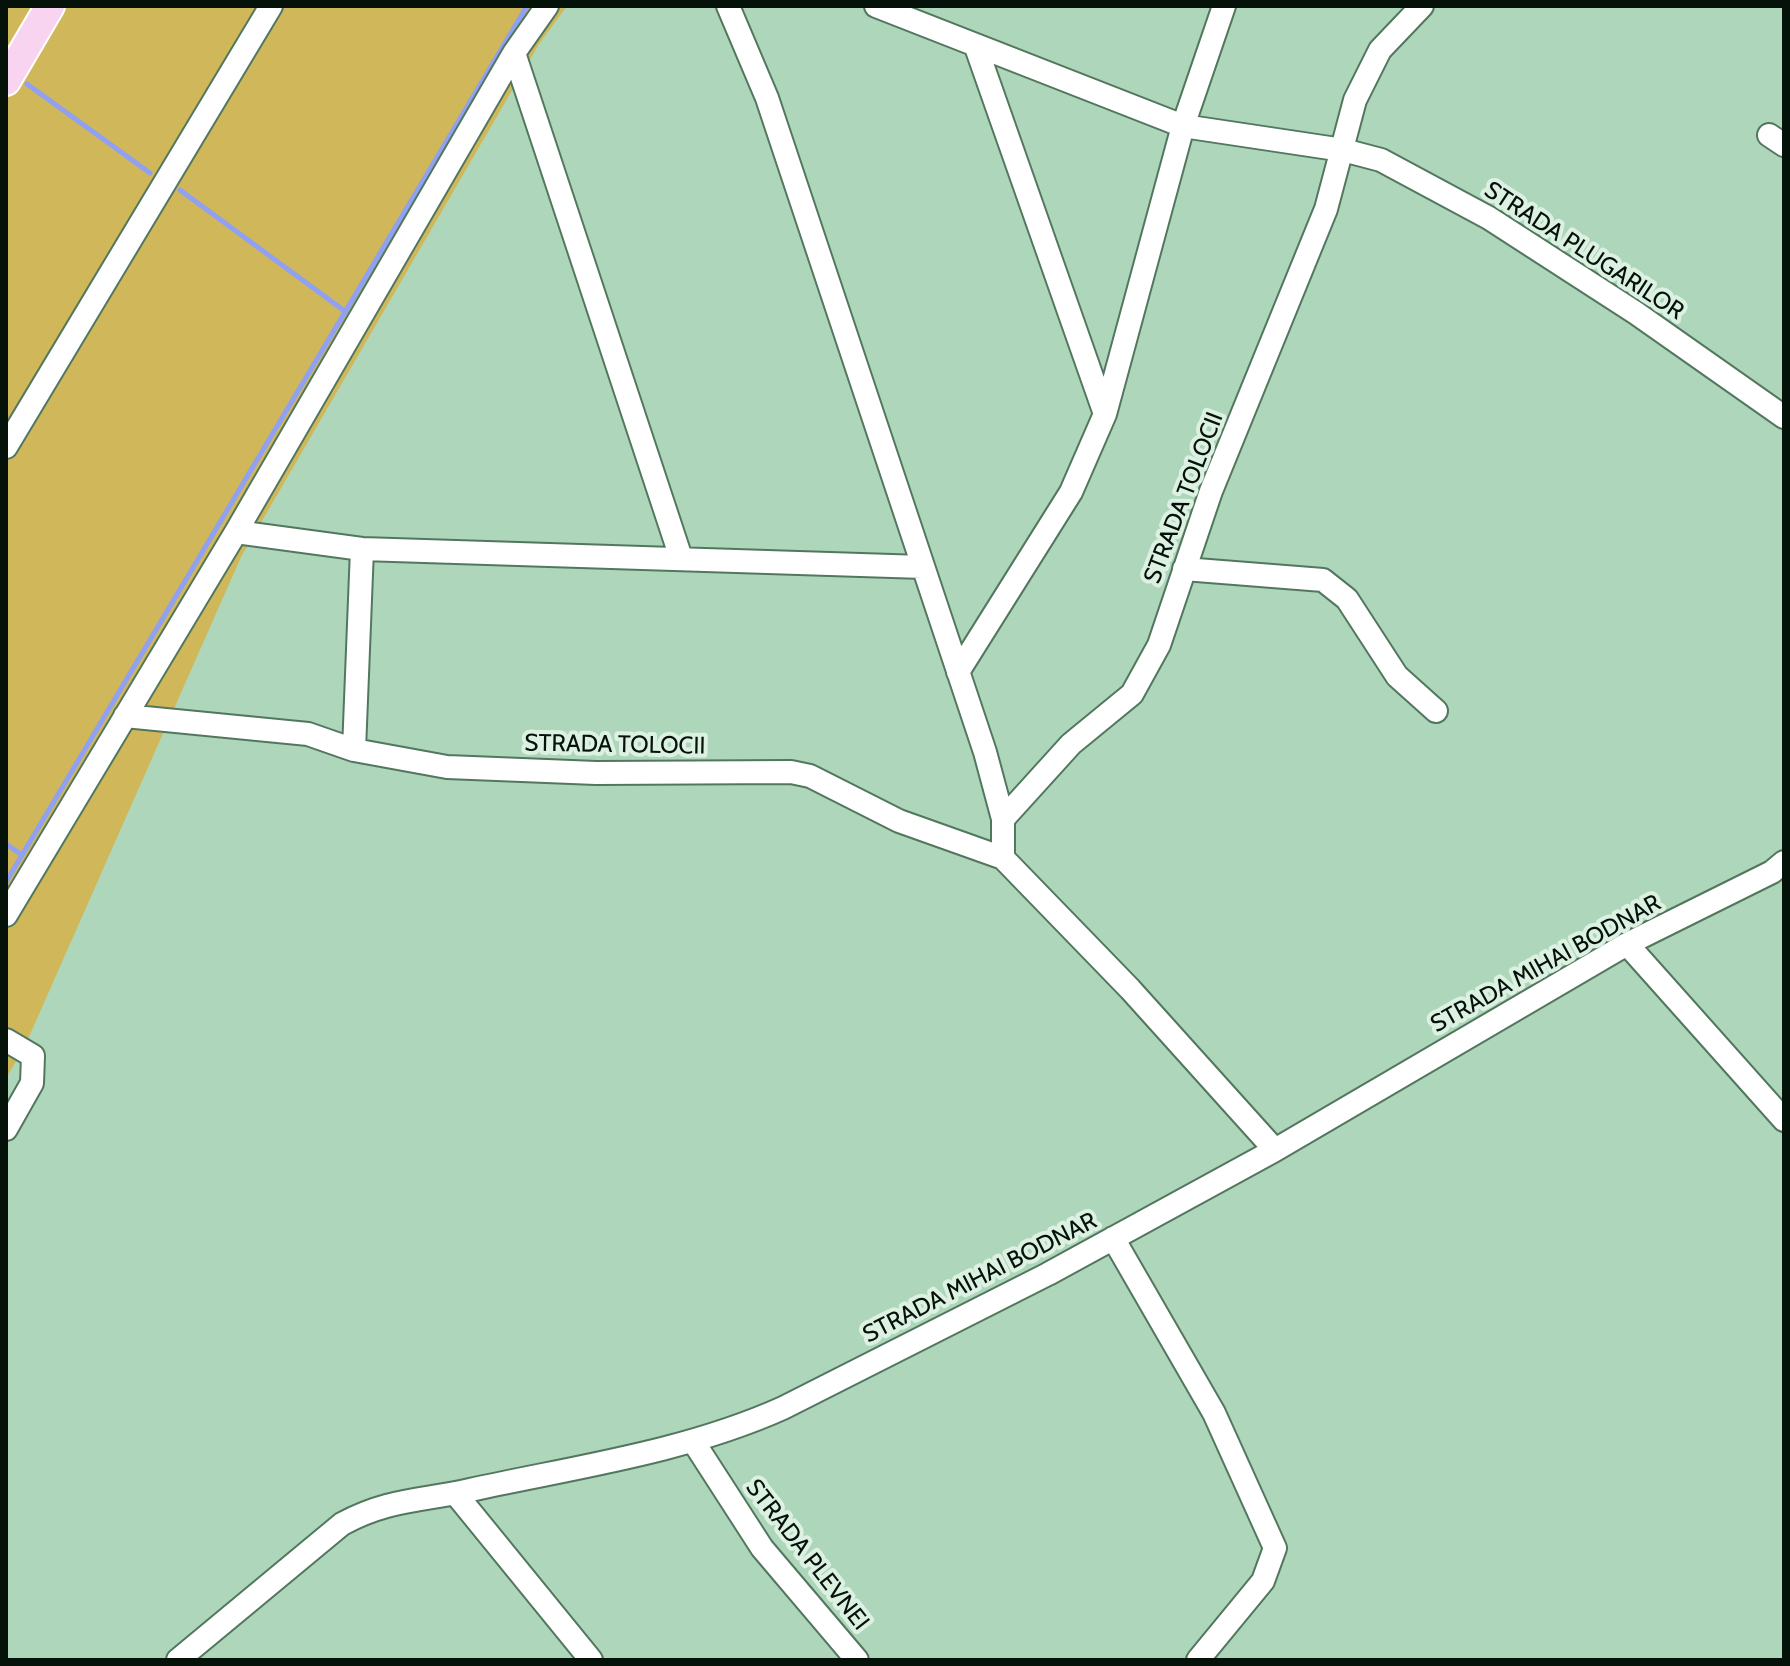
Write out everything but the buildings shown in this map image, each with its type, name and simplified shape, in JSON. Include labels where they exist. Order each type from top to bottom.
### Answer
[{"type":"main road","points":[[6,81],[50,6]]},
{"type":"street","points":[[6,447],[271,6]]},
{"type":"street","points":[[6,915],[236,532],[514,53],[547,6]]},
{"type":"street","points":[[728,6],[767,98],[958,672],[1003,819],[1003,858]]},
{"type":"street","points":[[876,6],[1183,126],[1343,150]]},
{"type":"street","points":[[958,672],[1071,492],[1105,414],[1183,126],[1224,6]]},
{"type":"street","name":"STRADA TOLOCII","points":[[1003,819],[1071,744],[1132,694],[1159,645],[1184,569],[1326,209],[1355,100],[1380,50],[1422,6]]},
{"type":"street","points":[[976,47],[1105,414]]},
{"type":"street","points":[[514,53],[681,558]]},
{"type":"street","name":"STRADA PLUGARILOR","points":[[1343,150],[1381,160],[1489,218],[1636,313],[1784,417]]},
{"type":"street","points":[[236,532],[362,549],[923,567]]},
{"type":"street","points":[[354,750],[362,549]]},
{"type":"street","points":[[1184,569],[1323,580],[1347,599],[1397,676],[1436,711]]},
{"type":"street","name":"STRADA TOLOCII","points":[[125,716],[308,734],[354,750],[447,767],[596,773],[791,772],[810,776],[899,821],[1003,858],[1130,989],[1275,1150]]},
{"type":"street","name":"STRADA MIHAI BODNAR","points":[[178,1660],[342,1524],[388,1503],[455,1493],[693,1441],[742,1426],[783,1408],[1113,1238],[1275,1150],[1627,944],[1772,872],[1784,862]]},
{"type":"street","points":[[1627,944],[1784,1120]]},
{"type":"street","points":[[6,1040],[33,1056],[32,1083],[6,1129]]},
{"type":"street","points":[[1113,1238],[1214,1413],[1275,1548],[1268,1574],[1198,1660]]},
{"type":"street","name":"STRADA PLEVNEI","points":[[693,1441],[762,1548],[857,1660]]},
{"type":"street","points":[[455,1493],[591,1660]]},
{"type":"shaded area","points":[[6,6],[567,6],[539,44],[241,557],[24,1048],[6,1078]]},
{"type":"waterway","points":[[6,882],[527,6]]},
{"type":"waterway","points":[[27,84],[150,173]]},
{"type":"waterway","points":[[180,190],[346,312]]},
{"type":"waterway","points":[[6,844],[22,855]]}]
